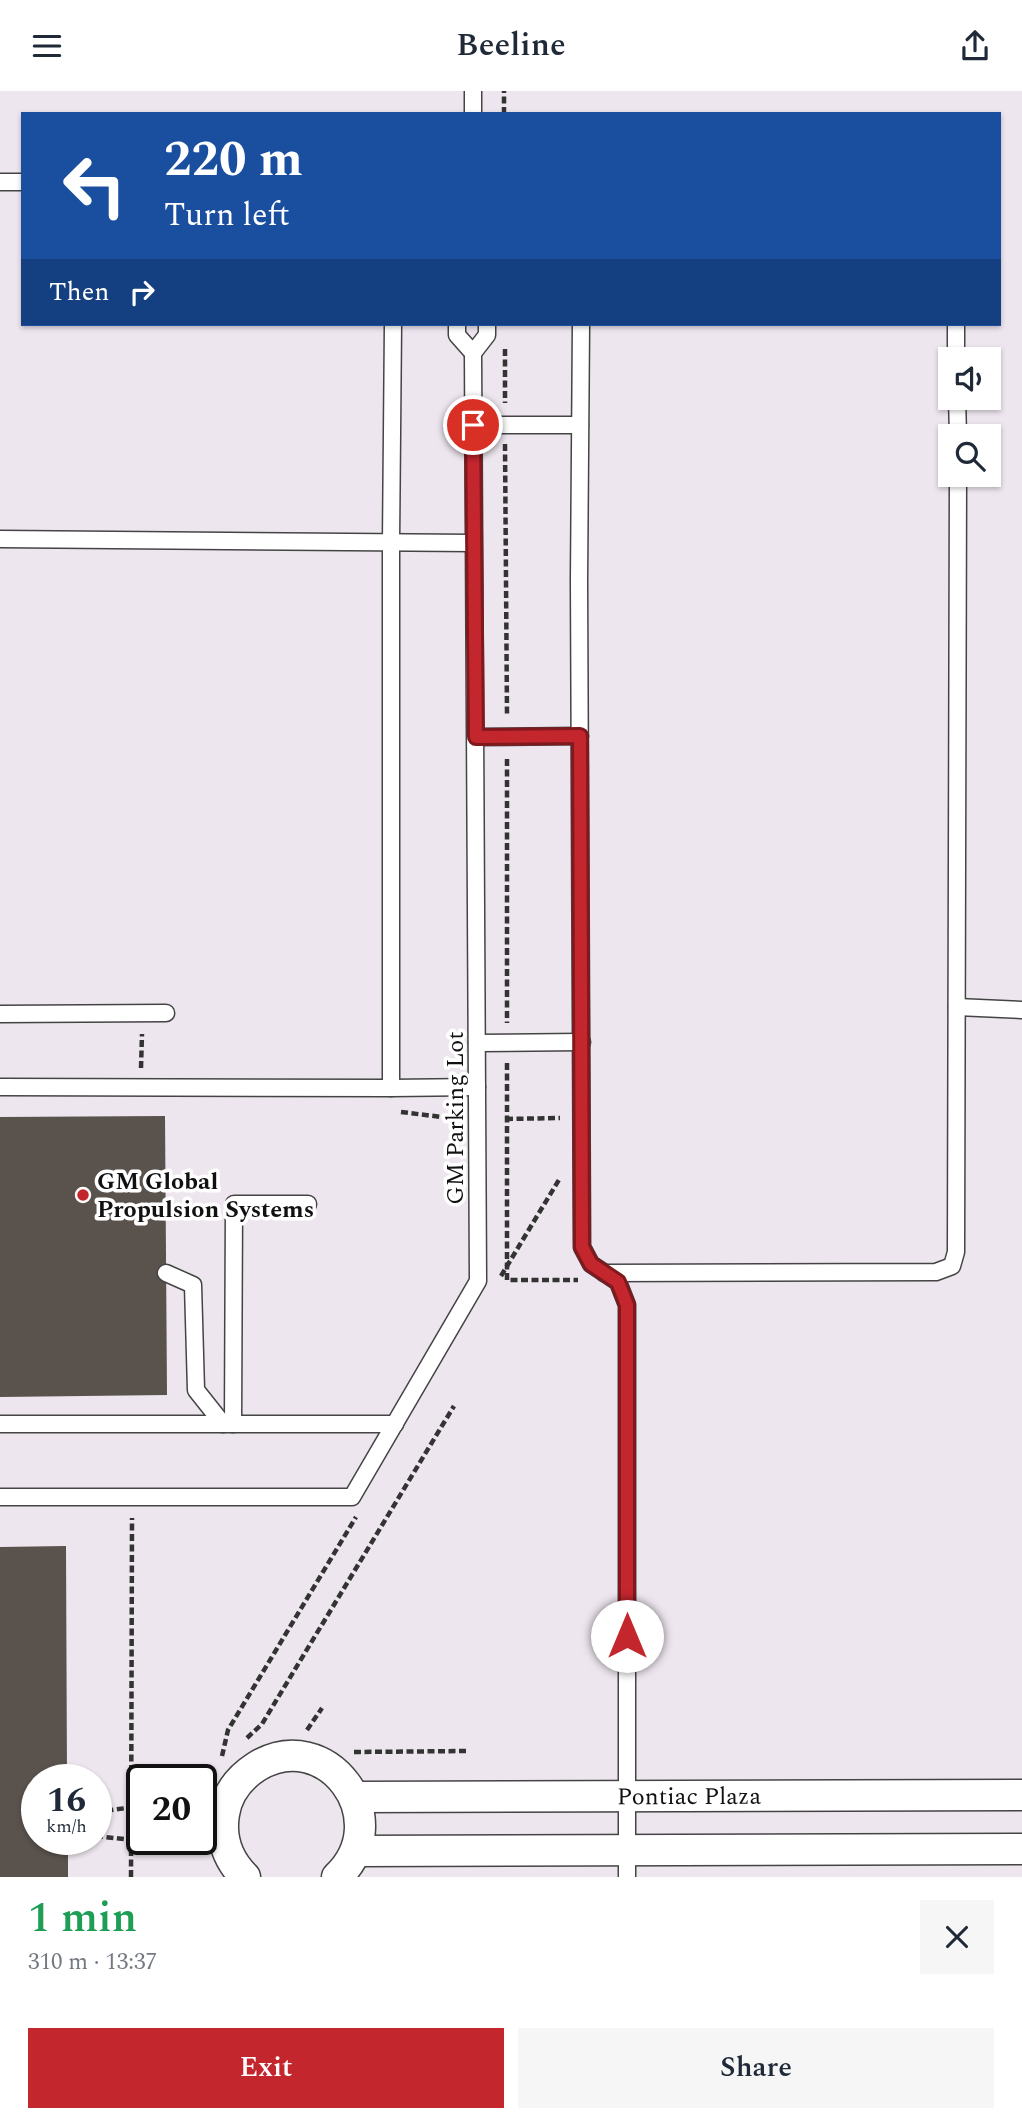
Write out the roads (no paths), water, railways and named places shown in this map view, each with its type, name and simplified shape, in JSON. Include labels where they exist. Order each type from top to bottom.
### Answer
[{"type":"street","points":[[246,1877],[232,1862],[224,1843],[222,1824],[225,1806],[233,1788],[246,1773],[279,1757],[299,1757],[334,1770],[347,1783],[355,1797],[360,1814],[360,1834],[356,1851],[337,1877]]},
{"type":"street","name":"Pontiac Plaza","points":[[355,1797],[1022,1795]]},
{"type":"street","points":[[356,1851],[627,1863],[1022,1849]]},
{"type":"lane","points":[[473,91],[473,112]]},
{"type":"lane","points":[[0,182],[21,182]]},
{"type":"lane","points":[[391,1088],[393,326]]},
{"type":"lane","name":"GM Parking Lot","points":[[0,1497],[352,1497],[478,1281],[472,353],[457,335],[457,326]]},
{"type":"lane","name":"GM Parking Lot","points":[[472,353],[487,335],[487,326]]},
{"type":"lane","points":[[581,326],[579,581],[582,1247],[591,1264],[618,1282],[627,1305],[627,1863]]},
{"type":"lane","points":[[956,326],[956,347]]},
{"type":"lane","points":[[473,425],[580,425]]},
{"type":"lane","points":[[604,1273],[936,1272],[952,1265],[956,1252],[958,487]]},
{"type":"lane","points":[[0,539],[474,543]]},
{"type":"lane","points":[[476,737],[580,736]]},
{"type":"lane","points":[[957,1007],[1022,1010]]},
{"type":"lane","points":[[0,1014],[166,1013]]},
{"type":"lane","points":[[477,1043],[582,1042]]},
{"type":"lane","points":[[0,1087],[477,1087]]},
{"type":"lane","points":[[228,1424],[234,1203],[308,1204]]},
{"type":"lane","points":[[166,1273],[193,1285],[196,1390],[228,1424]]},
{"type":"lane","points":[[0,1424],[395,1424]]},
{"type":"place","name":"GM Global Propulsion Systems","points":[[83,1195]]}]
